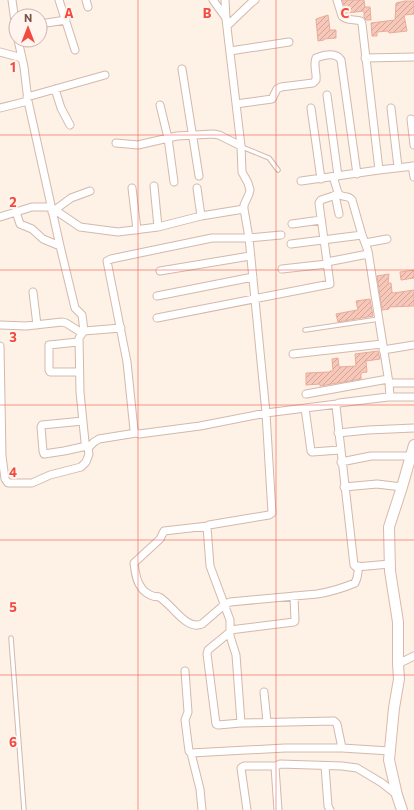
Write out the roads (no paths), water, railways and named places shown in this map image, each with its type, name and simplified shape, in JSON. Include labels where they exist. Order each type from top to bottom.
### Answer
[{"type":"street","points":[[58,0],[75,50]]},
{"type":"street","points":[[213,0],[227,22]]},
{"type":"street","points":[[225,0],[241,146],[242,172],[250,190],[244,205],[244,209],[249,238],[266,413],[271,514],[208,526],[164,532],[160,539],[134,563],[138,581],[144,591],[151,596],[160,598],[183,619],[192,624],[199,625],[224,605],[231,602],[329,592],[353,584],[358,578],[359,566]]},
{"type":"street","points":[[227,22],[255,0]]},
{"type":"street","points":[[337,0],[344,18],[361,21],[379,170]]},
{"type":"street","points":[[48,23],[66,20]]},
{"type":"street","points":[[230,51],[289,42]]},
{"type":"street","points":[[0,346],[1,426],[2,456],[5,478],[4,484],[32,483],[50,475],[81,467],[86,462],[89,454],[85,442],[79,372],[78,342],[83,332],[82,315],[75,308],[60,246],[28,99],[20,48]]},
{"type":"street","points":[[0,52],[22,58]]},
{"type":"street","points":[[236,104],[272,99],[279,88],[313,83],[317,76],[316,58],[320,56],[338,56],[341,60],[358,174]]},
{"type":"street","points":[[365,58],[414,57]]},
{"type":"street","points":[[182,70],[199,176]]},
{"type":"street","points":[[0,108],[55,88],[105,74]]},
{"type":"street","points":[[55,88],[61,108],[70,125]]},
{"type":"street","points":[[327,94],[340,214]]},
{"type":"street","points":[[160,104],[168,138],[174,182]]},
{"type":"street","points":[[311,108],[321,178]]},
{"type":"street","points":[[391,108],[398,168]]},
{"type":"street","points":[[411,119],[414,145]]},
{"type":"street","points":[[116,143],[138,145],[177,136],[216,134],[241,146]]},
{"type":"street","points":[[301,182],[413,166],[414,176]]},
{"type":"street","points":[[154,186],[158,227]]},
{"type":"street","points":[[132,188],[137,230]]},
{"type":"street","points":[[197,188],[201,216]]},
{"type":"street","points":[[53,210],[71,198],[90,191]]},
{"type":"street","points":[[157,318],[329,284],[330,282],[319,201],[337,195],[350,197],[368,254],[390,397]]},
{"type":"street","points":[[0,217],[32,207],[53,210],[82,228],[118,232],[158,227],[201,216],[244,209]]},
{"type":"street","points":[[16,212],[20,224],[34,231],[43,239],[60,246]]},
{"type":"street","points":[[292,224],[321,220]]},
{"type":"street","points":[[136,433],[134,430],[127,362],[107,262],[109,260],[212,238],[249,238],[281,235]]},
{"type":"street","points":[[291,244],[362,235]]},
{"type":"street","points":[[365,243],[387,238]]},
{"type":"street","points":[[282,270],[327,263],[368,254]]},
{"type":"street","points":[[160,271],[250,256]]},
{"type":"street","points":[[157,296],[253,277]]},
{"type":"street","points":[[33,292],[37,325]]},
{"type":"street","points":[[0,325],[22,326],[64,322],[83,332],[121,328]]},
{"type":"street","points":[[78,342],[49,346],[49,370],[50,372],[79,372]]},
{"type":"street","points":[[293,354],[414,344]]},
{"type":"street","points":[[306,394],[388,381],[414,383]]},
{"type":"street","points":[[83,421],[42,425],[43,453],[64,452],[87,447],[99,439],[136,433],[139,434],[200,426],[266,413],[390,397],[414,397]]},
{"type":"street","points":[[337,404],[341,462],[354,565],[356,567],[390,564]]},
{"type":"street","points":[[305,408],[311,451],[340,450]]},
{"type":"street","points":[[338,433],[414,428]]},
{"type":"street","points":[[402,810],[389,760],[394,708],[399,679],[398,622],[390,571],[389,527],[414,445]]},
{"type":"street","points":[[341,462],[370,456],[410,456]]},
{"type":"street","points":[[344,487],[377,484],[402,487]]},
{"type":"street","points":[[208,526],[210,566],[230,620],[230,639],[236,655],[241,723]]},
{"type":"street","points":[[294,596],[294,622],[230,631],[208,650],[207,656],[216,724],[335,721],[342,748]]},
{"type":"street","points":[[398,664],[414,656]]},
{"type":"street","points":[[185,671],[188,712],[184,720],[189,751],[191,753],[200,789],[202,810]]},
{"type":"street","points":[[264,692],[266,722]]},
{"type":"street","points":[[191,753],[285,748],[342,748],[390,751]]},
{"type":"street","points":[[247,810],[241,768],[244,766],[276,766],[280,764],[342,766],[357,768],[382,783],[397,795]]},
{"type":"street","points":[[276,766],[278,810]]},
{"type":"street","points":[[325,766],[328,806],[330,810]]},
{"type":"lane","points":[[241,146],[269,158],[278,170]]},
{"type":"lane","points":[[305,330],[378,318]]},
{"type":"lane","points":[[11,638],[24,810]]}]
